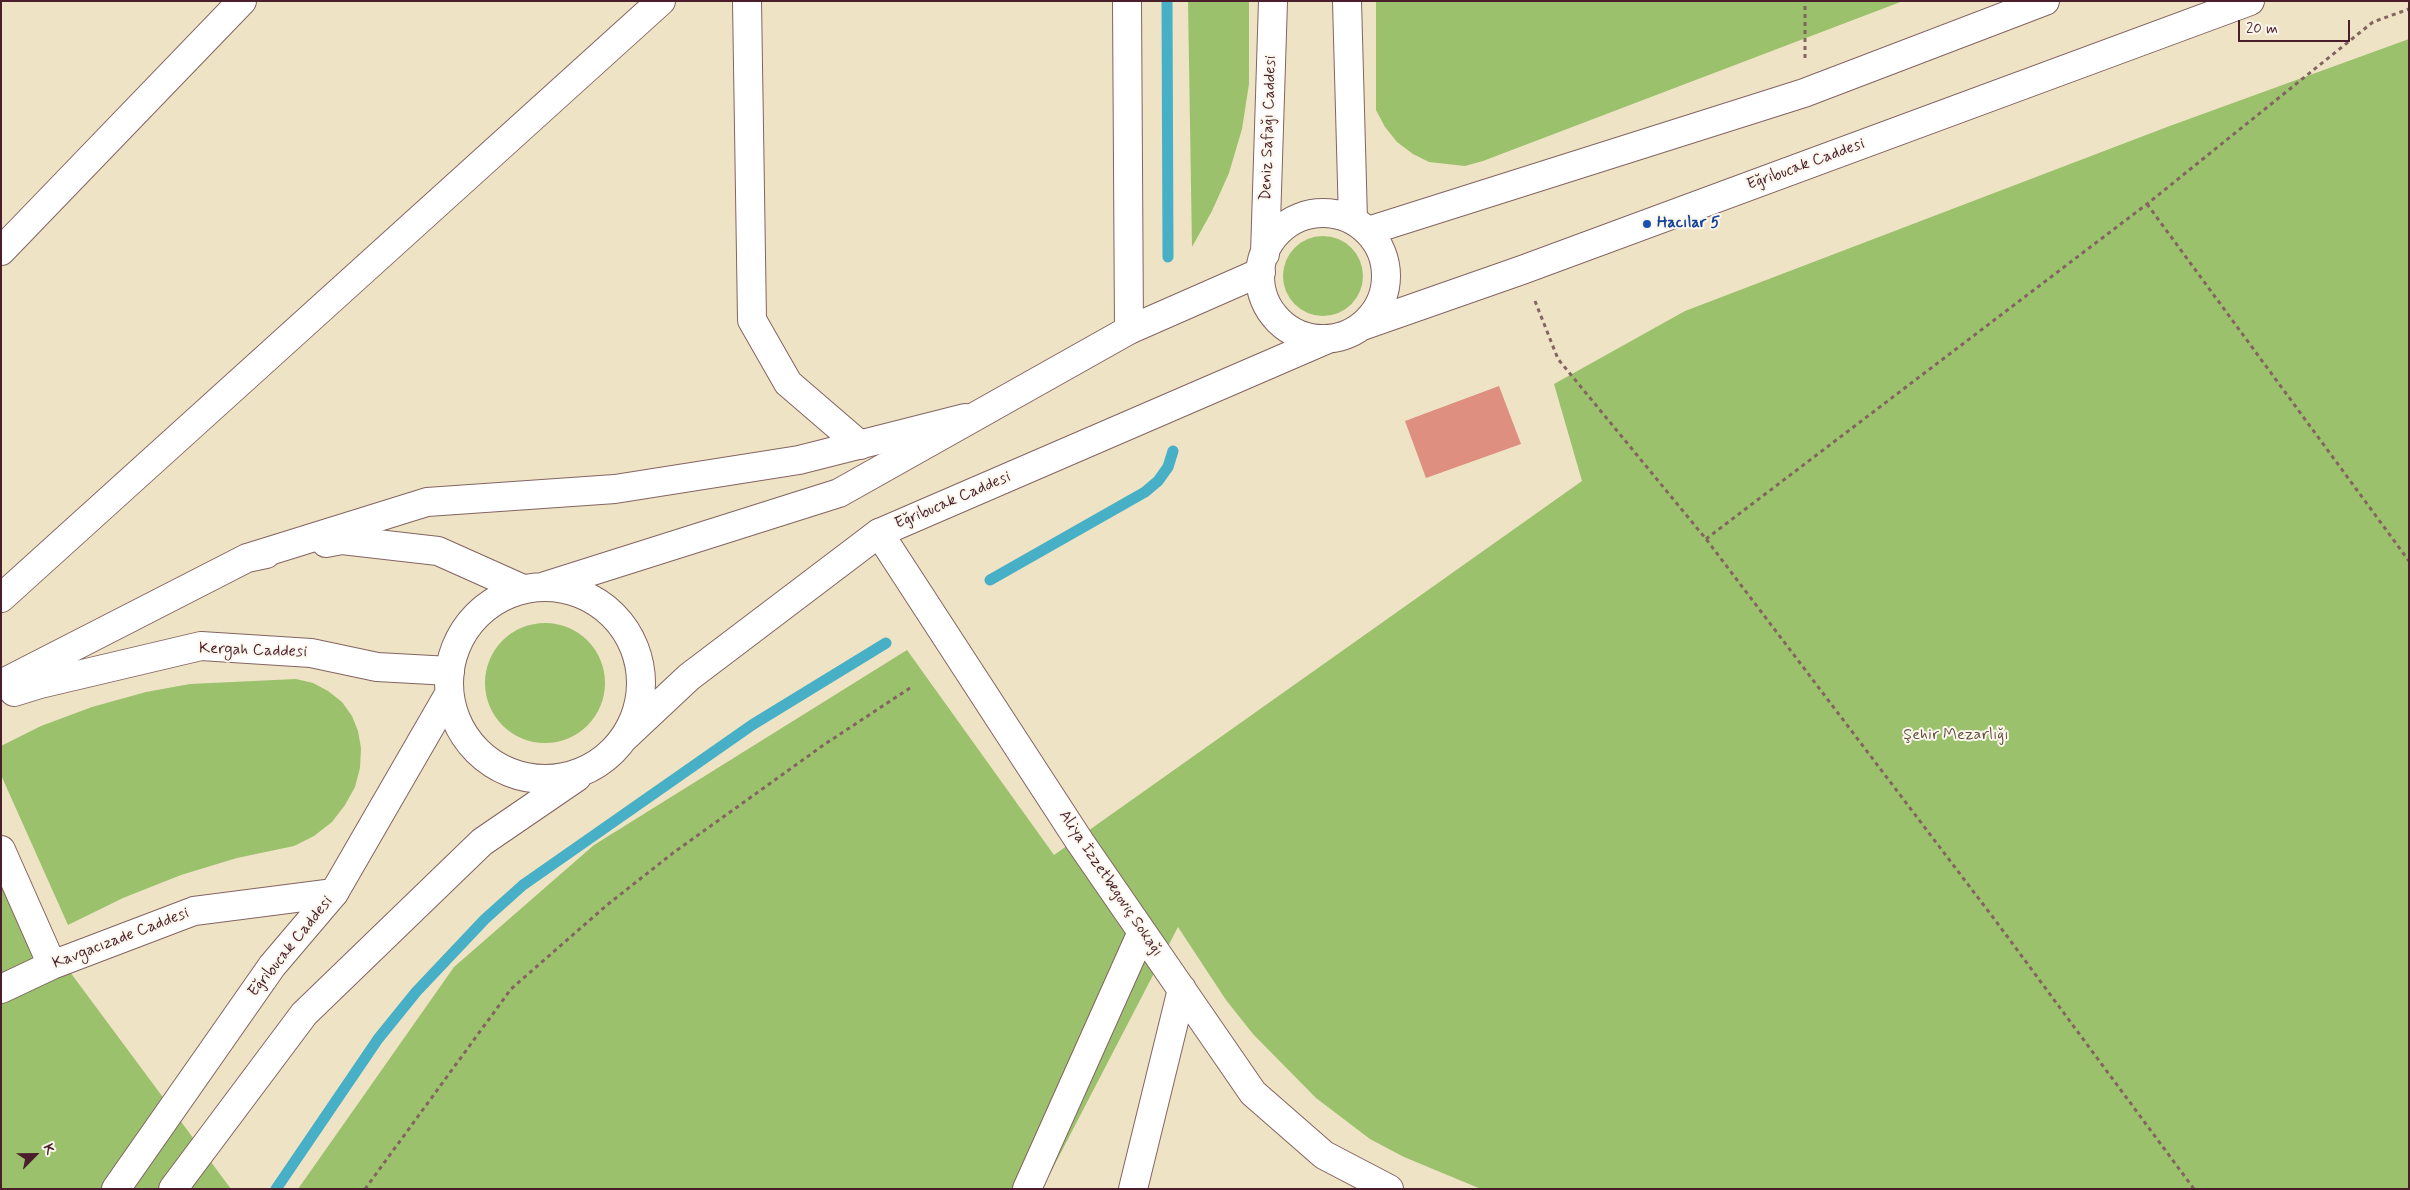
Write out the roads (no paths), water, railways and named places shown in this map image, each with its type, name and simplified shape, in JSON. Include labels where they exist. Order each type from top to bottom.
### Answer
[{"type":"main road","points":[[1,251],[242,1]]},
{"type":"main road","points":[[1,598],[661,1]]},
{"type":"main road","points":[[747,1],[752,320],[788,383],[860,445]]},
{"type":"main road","points":[[1127,1],[1129,330]]},
{"type":"main road","name":"Deniz Safağı Caddesi","points":[[1263,263],[1272,1]]},
{"type":"main road","points":[[1347,1],[1360,226]]},
{"type":"main road","points":[[1360,226],[1804,93],[2045,1]]},
{"type":"main road","name":"Eğribucak Caddesi","points":[[1362,326],[1522,270],[2250,1]]},
{"type":"main road","points":[[1319,213],[1336,214],[1360,226],[1378,245],[1385,262],[1386,280],[1382,298],[1374,313],[1362,326],[1346,334],[1328,339],[1311,338],[1294,332],[1280,321],[1268,307],[1262,290],[1263,263],[1273,238],[1285,226],[1301,217],[1319,213]]},
{"type":"main road","points":[[589,769],[568,776],[545,779],[522,776],[500,768],[481,755],[466,737],[455,717],[450,682],[455,648],[466,627],[481,610],[501,597],[839,493],[1129,330],[1263,263]]},
{"type":"main road","name":"Eğribucak Caddesi","points":[[624,738],[689,677],[879,533],[1328,339]]},
{"type":"main road","points":[[1,684],[248,558],[427,502],[616,489],[799,460],[978,415]]},
{"type":"main road","name":"Aliya İzzetbegoviç Sokağı","points":[[879,533],[1080,842],[1253,1093],[1324,1155],[1389,1189]]},
{"type":"main road","points":[[173,1189],[304,1014],[482,842],[609,756],[624,738],[635,718],[640,695],[641,672],[632,642],[624,628],[609,611],[590,598],[568,589],[534,588],[438,551],[342,540],[248,558]]},
{"type":"main road","name":"Kergah Caddesi","points":[[1,696],[40,684],[201,646],[311,653],[450,682]]},
{"type":"main road","name":"Eğribucak Caddesi","points":[[116,1189],[272,966],[334,894],[450,682]]},
{"type":"main road","points":[[1,850],[52,965]]},
{"type":"main road","name":"Kavgacızade Caddesi","points":[[1,989],[52,965],[194,911],[334,894]]},
{"type":"main road","points":[[1027,1189],[1142,932]]},
{"type":"main road","points":[[1134,1189],[1182,989]]},
{"type":"waterway","points":[[1167,1],[1168,257]]},
{"type":"waterway","points":[[990,580],[1145,492],[1158,481],[1168,467],[1173,451]]},
{"type":"waterway","points":[[276,1189],[378,1039],[416,992],[485,919],[523,885],[752,725],[886,643]]},
{"type":"place","name":"Hacılar 5","points":[[1647,224]]},
{"type":"park label","name":"Şehir Mezarlığı","points":[[1956,736]]}]
